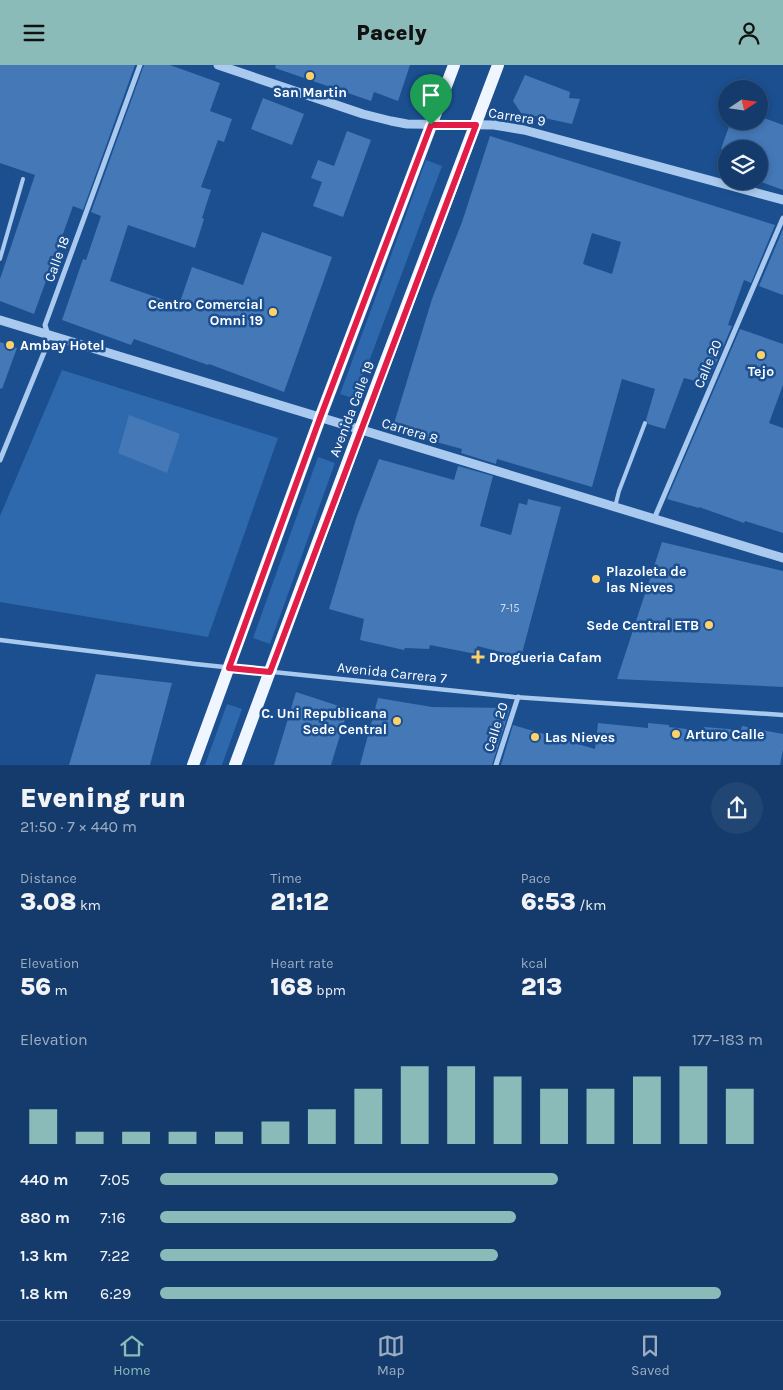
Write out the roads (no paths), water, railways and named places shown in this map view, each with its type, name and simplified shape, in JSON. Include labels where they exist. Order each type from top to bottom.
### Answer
[{"type":"main road","name":"Avenida Calle 19","points":[[193,765],[320,418],[454,65]]},
{"type":"main road","name":"Avenida Calle 19","points":[[235,765],[498,65]]},
{"type":"street","name":"Calle 18","points":[[0,460],[44,350],[48,335],[45,325],[140,65]]},
{"type":"street","name":"Carrera 9","points":[[218,65],[376,117],[407,124],[494,125],[552,136],[783,200]]},
{"type":"street","name":"Calle 20","points":[[654,519],[783,218]]},
{"type":"street","name":"Carrera 8","points":[[0,320],[783,559]]},
{"type":"street","name":"Avenida Carrera 7","points":[[0,640],[229,668],[518,697],[783,715]]},
{"type":"street","name":"Calle 20","points":[[496,765],[518,697]]},
{"type":"lane","points":[[0,259],[23,179]]},
{"type":"lane","points":[[615,507],[619,491],[645,423]]},
{"type":"place","name":"San Martin","points":[[310,76]]},
{"type":"place","name":"Centro Comercial Omni 19","points":[[273,312]]},
{"type":"place","name":"Ambay Hotel","points":[[10,345]]},
{"type":"place","name":"Tejo","points":[[761,355]]},
{"type":"place","name":"Plazoleta de las Nieves","points":[[596,579]]},
{"type":"place","name":"Sede Central ETB","points":[[709,625]]},
{"type":"place","name":"Drogueria Cafam","points":[[478,657]]},
{"type":"place","name":"C. Uni Republicana Sede Central","points":[[397,721]]},
{"type":"place","name":"Arturo Calle","points":[[676,734]]},
{"type":"place","name":"Las Nieves","points":[[535,737]]}]
